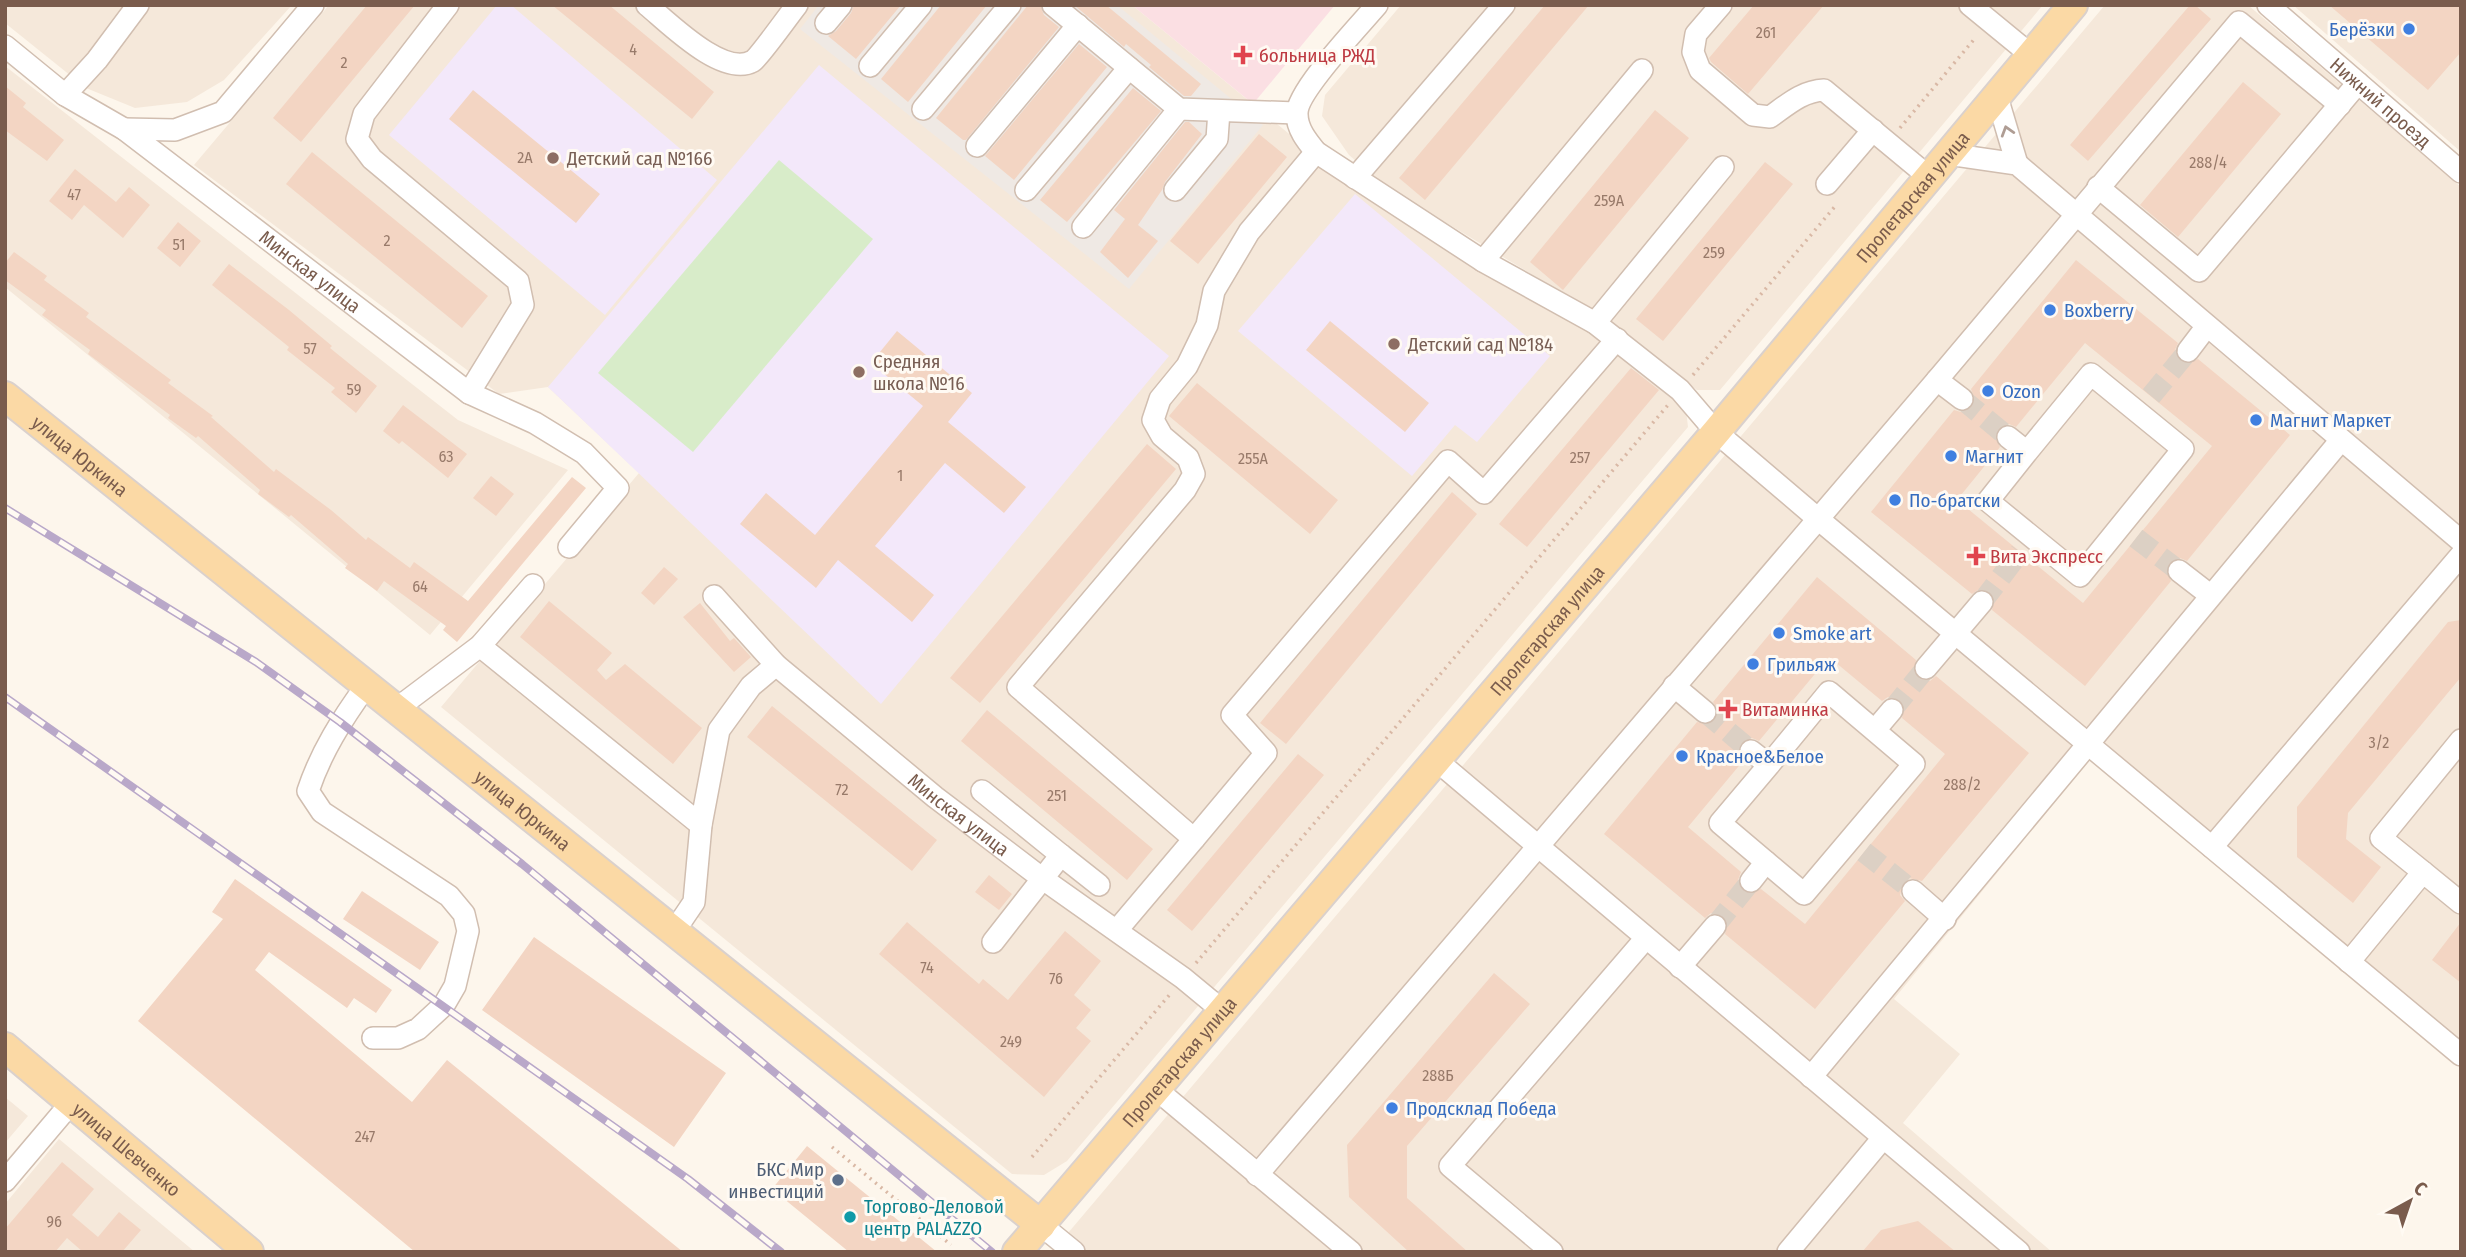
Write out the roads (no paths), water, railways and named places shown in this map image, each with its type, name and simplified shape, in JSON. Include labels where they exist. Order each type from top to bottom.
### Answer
[{"type":"main road","name":"Пролетарская улица","points":[[1017,1252],[1716,432],[2073,5]]},
{"type":"main road","name":"улица Юркина","points":[[5,396],[1041,1225]]},
{"type":"main road","name":"улица Шевченко","points":[[5,1047],[248,1252]]},
{"type":"street","points":[[65,94],[97,60],[138,5]]},
{"type":"street","points":[[124,130],[175,130],[223,111],[313,5]]},
{"type":"street","points":[[448,5],[365,114],[357,139],[372,159],[518,281],[523,305],[469,393]]},
{"type":"street","points":[[647,5],[708,54],[733,65],[753,61],[797,5]]},
{"type":"street","points":[[826,23],[841,5]]},
{"type":"street","points":[[870,66],[921,5]]},
{"type":"street","points":[[923,109],[1010,5]]},
{"type":"street","points":[[1053,5],[1180,109],[1296,113]]},
{"type":"street","points":[[1377,5],[1303,93],[1296,113],[1302,134],[1316,152],[1483,261],[1595,323],[1617,339],[1680,390],[1716,432],[1817,518],[2087,746],[2461,1055]]},
{"type":"street","points":[[1355,178],[1504,5]]},
{"type":"street","points":[[1721,5],[1696,34],[1693,52],[1700,70],[1753,115],[1770,117],[1802,95],[1812,90],[1824,90],[1929,177]]},
{"type":"street","points":[[1970,5],[2031,55]]},
{"type":"street","name":"Нижний проезд","points":[[2267,5],[2461,172]]},
{"type":"street","points":[[1257,1175],[1937,380],[2239,22],[2340,105]]},
{"type":"street","points":[[977,146],[1078,25]]},
{"type":"street","name":"Минская улица","points":[[5,46],[65,94],[124,130],[469,393],[536,423],[584,453],[618,488],[569,547]]},
{"type":"street","points":[[1026,190],[1129,68]]},
{"type":"street","points":[[1483,261],[1642,70]]},
{"type":"street","points":[[2098,187],[2199,271],[2358,83]]},
{"type":"street","points":[[1997,97],[2017,164],[2461,541]]},
{"type":"street","points":[[1083,227],[1180,109]]},
{"type":"street","points":[[1175,191],[1217,139],[1219,111]]},
{"type":"street","points":[[1827,184],[1881,136]]},
{"type":"street","points":[[1194,839],[1018,687],[1185,489],[1194,474],[1188,458],[1162,436],[1153,420],[1160,399],[1187,366],[1207,325],[1214,291],[1249,232],[1316,152]]},
{"type":"street","points":[[1948,154],[2017,164]]},
{"type":"street","points":[[1595,323],[1723,167]]},
{"type":"street","points":[[2188,351],[2207,326]]},
{"type":"street","points":[[1117,930],[1266,753],[1232,715],[1241,704],[1448,461],[1484,493],[1617,339]]},
{"type":"street","points":[[2091,374],[2144,404],[2183,449],[2129,532],[2080,576],[2026,545],[1988,501],[2027,452],[2091,374]]},
{"type":"street","points":[[1937,380],[1962,400]]},
{"type":"street","points":[[2008,437],[2027,452]]},
{"type":"street","points":[[1811,1077],[2341,440]]},
{"type":"street","points":[[2212,847],[2461,555]]},
{"type":"street","points":[[2179,571],[2210,595]]},
{"type":"street","points":[[395,710],[480,646],[533,585]]},
{"type":"street","name":"Минская улица","points":[[714,596],[776,665],[935,797],[1043,879],[1184,978],[1223,1011]]},
{"type":"street","points":[[1926,668],[1982,602]]},
{"type":"street","points":[[480,646],[701,825]]},
{"type":"street","points":[[673,933],[694,902],[701,825],[719,730],[751,686],[776,665]]},
{"type":"street","points":[[366,686],[340,722],[317,764],[307,791],[322,812],[449,896],[464,914],[468,931],[455,986],[444,1005],[418,1028],[398,1038],[373,1038]]},
{"type":"street","points":[[1674,686],[1705,712]]},
{"type":"street","points":[[1829,692],[1875,730],[1914,764],[1857,846],[1804,894],[1720,823],[1829,692]]},
{"type":"street","points":[[1875,730],[1892,710]]},
{"type":"street","points":[[2461,740],[2381,838],[2461,903]]},
{"type":"street","points":[[1751,751],[1769,765]]},
{"type":"street","points":[[1436,760],[2019,1252]]},
{"type":"street","points":[[982,791],[1099,885]]},
{"type":"street","points":[[993,942],[1061,855]]},
{"type":"street","points":[[1751,881],[1766,862]]},
{"type":"street","points":[[2349,962],[2423,873]]},
{"type":"street","points":[[1913,891],[1945,919]]},
{"type":"street","points":[[1680,967],[1715,926]]},
{"type":"street","points":[[1552,1252],[1450,1166],[1646,938]]},
{"type":"street","points":[[1157,1090],[1351,1252]]},
{"type":"street","points":[[5,1181],[71,1103]]},
{"type":"street","points":[[1788,1252],[1884,1138]]},
{"type":"street","points":[[1041,1225],[1074,1252]]},
{"type":"tunnel","points":[[2151,396],[2188,351]]},
{"type":"tunnel","points":[[1962,399],[2008,437]]},
{"type":"tunnel","points":[[2136,538],[2179,571]]},
{"type":"tunnel","points":[[1982,602],[2020,552]]},
{"type":"tunnel","points":[[1892,710],[1926,668]]},
{"type":"tunnel","points":[[1705,712],[1751,751]]},
{"type":"tunnel","points":[[1864,852],[1913,891]]},
{"type":"tunnel","points":[[1715,926],[1751,881]]},
{"type":"railway","points":[[5,508],[256,662],[340,722],[522,864],[992,1252]]},
{"type":"railway","points":[[5,697],[688,1179],[781,1252]]},
{"type":"place","name":"Берёзки","points":[[2409,29]]},
{"type":"place","name":"больница РЖД","points":[[1243,55]]},
{"type":"place","name":"Детский сад №166","points":[[553,158]]},
{"type":"place","name":"Boxberry","points":[[2050,310]]},
{"type":"place","name":"Детский сад №184","points":[[1394,344]]},
{"type":"place","name":"Средняя школа №16","points":[[859,372]]},
{"type":"place","name":"Ozon","points":[[1988,391]]},
{"type":"place","name":"Магнит Маркет","points":[[2256,420]]},
{"type":"place","name":"Магнит","points":[[1951,456]]},
{"type":"place","name":"По-братски","points":[[1895,500]]},
{"type":"place","name":"Вита Экспресс","points":[[1976,556]]},
{"type":"place","name":"Smoke art","points":[[1779,633]]},
{"type":"place","name":"Грильяж","points":[[1753,664]]},
{"type":"place","name":"Витаминка","points":[[1728,709]]},
{"type":"place","name":"Красное&Белое","points":[[1682,756]]},
{"type":"place","name":"Продсклад Победа","points":[[1392,1108]]},
{"type":"place","name":"БКС Мир инвестиций","points":[[838,1180]]},
{"type":"place","name":"Торгово-Деловой центр PALAZZO","points":[[850,1217]]}]
